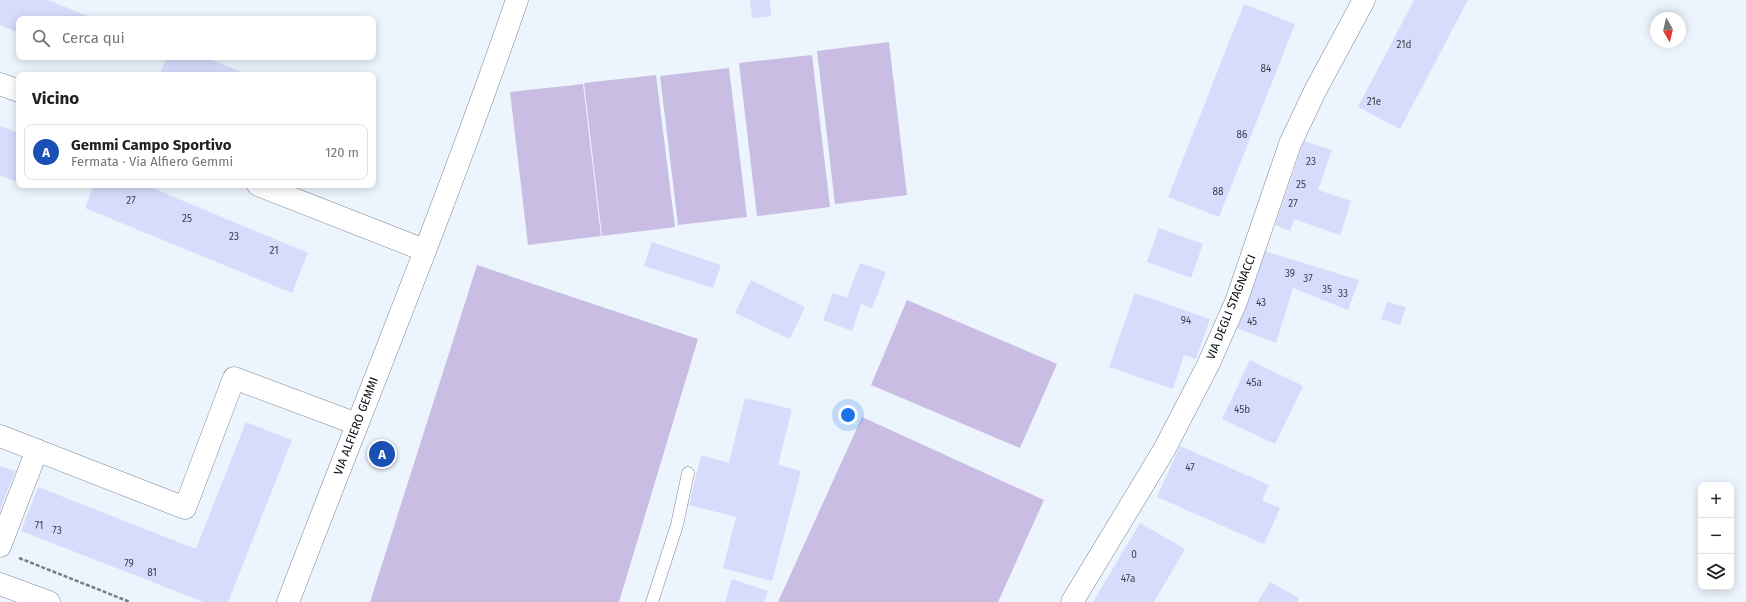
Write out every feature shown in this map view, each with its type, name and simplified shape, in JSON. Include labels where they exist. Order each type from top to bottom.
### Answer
[{"type":"street","name":"VIA ALFIERO GEMMI","points":[[288,602],[489,80],[517,0]]},
{"type":"street","name":"VIA DEGLI STAGNACCI","points":[[1072,602],[1164,450],[1208,365],[1236,302],[1290,144],[1315,91],[1364,0]]},
{"type":"street","points":[[0,84],[16,90]]},
{"type":"street","points":[[266,188],[424,250]]},
{"type":"street","points":[[0,436],[185,508],[234,378],[357,424]]},
{"type":"street","points":[[7,551],[37,450]]},
{"type":"street","points":[[0,584],[48,602]]},
{"type":"lane","points":[[652,602],[676,525],[688,473]]},
{"type":"path","points":[[7,551],[130,602]]},
{"type":"shaded area","points":[[889,42],[907,195],[835,204],[817,51]]},
{"type":"shaded area","points":[[812,55],[830,207],[757,216],[739,63]]},
{"type":"shaded area","points":[[729,68],[747,217],[678,225],[660,76]]},
{"type":"shaded area","points":[[656,75],[675,227],[602,236],[584,83]]},
{"type":"shaded area","points":[[583,84],[601,236],[528,245],[510,92]]},
{"type":"shaded area","points":[[477,265],[698,339],[619,602],[370,602]]},
{"type":"shaded area","points":[[907,300],[1057,364],[1020,448],[871,385]]},
{"type":"shaded area","points":[[862,417],[1044,500],[998,602],[778,602]]},
{"type":"building","points":[[0,0],[48,0],[88,16],[16,16],[16,32],[0,25]]},
{"type":"building","points":[[750,0],[770,0],[771,16],[752,18]]},
{"type":"building","points":[[1414,0],[1468,0],[1400,129],[1358,107]]},
{"type":"building","points":[[1244,4],[1295,24],[1219,217],[1168,197]]},
{"type":"building","points":[[166,60],[212,60],[242,72],[160,72]]},
{"type":"building","points":[[0,126],[16,132],[16,182],[0,175]]},
{"type":"building","points":[[1304,141],[1332,150],[1318,190],[1351,201],[1340,235],[1294,219],[1290,231],[1275,225]]},
{"type":"building","points":[[93,188],[152,188],[308,253],[292,293],[85,208]]},
{"type":"building","points":[[1159,228],[1203,244],[1191,278],[1147,262]]},
{"type":"building","points":[[652,242],[721,265],[713,288],[644,266]]},
{"type":"building","points":[[1261,250],[1359,280],[1348,310],[1293,288],[1276,343],[1234,327]]},
{"type":"building","points":[[860,263],[886,272],[872,308],[861,304],[852,331],[823,320],[833,293],[847,298]]},
{"type":"building","points":[[751,280],[805,307],[790,339],[735,313]]},
{"type":"building","points":[[1135,293],[1210,319],[1196,359],[1184,355],[1173,389],[1109,367]]},
{"type":"building","points":[[1387,302],[1406,307],[1400,325],[1381,319]]},
{"type":"building","points":[[1250,360],[1303,386],[1275,444],[1222,419]]},
{"type":"building","points":[[745,398],[792,409],[778,465],[801,471],[772,581],[723,568],[736,517],[689,505],[701,455],[729,463]]},
{"type":"building","points":[[246,422],[292,440],[228,602],[204,602],[21,531],[38,487],[196,549]]},
{"type":"building","points":[[1180,446],[1269,485],[1262,500],[1280,508],[1264,544],[1157,497]]},
{"type":"building","points":[[0,466],[15,471],[0,511]]},
{"type":"building","points":[[1140,523],[1185,549],[1154,602],[1093,602]]},
{"type":"building","points":[[732,579],[768,591],[764,602],[725,602]]},
{"type":"building","points":[[1270,582],[1299,598],[1297,602],[1258,602]]},
{"type":"place","name":"Gemmi Campo Sportivo","points":[[382,454]]}]
